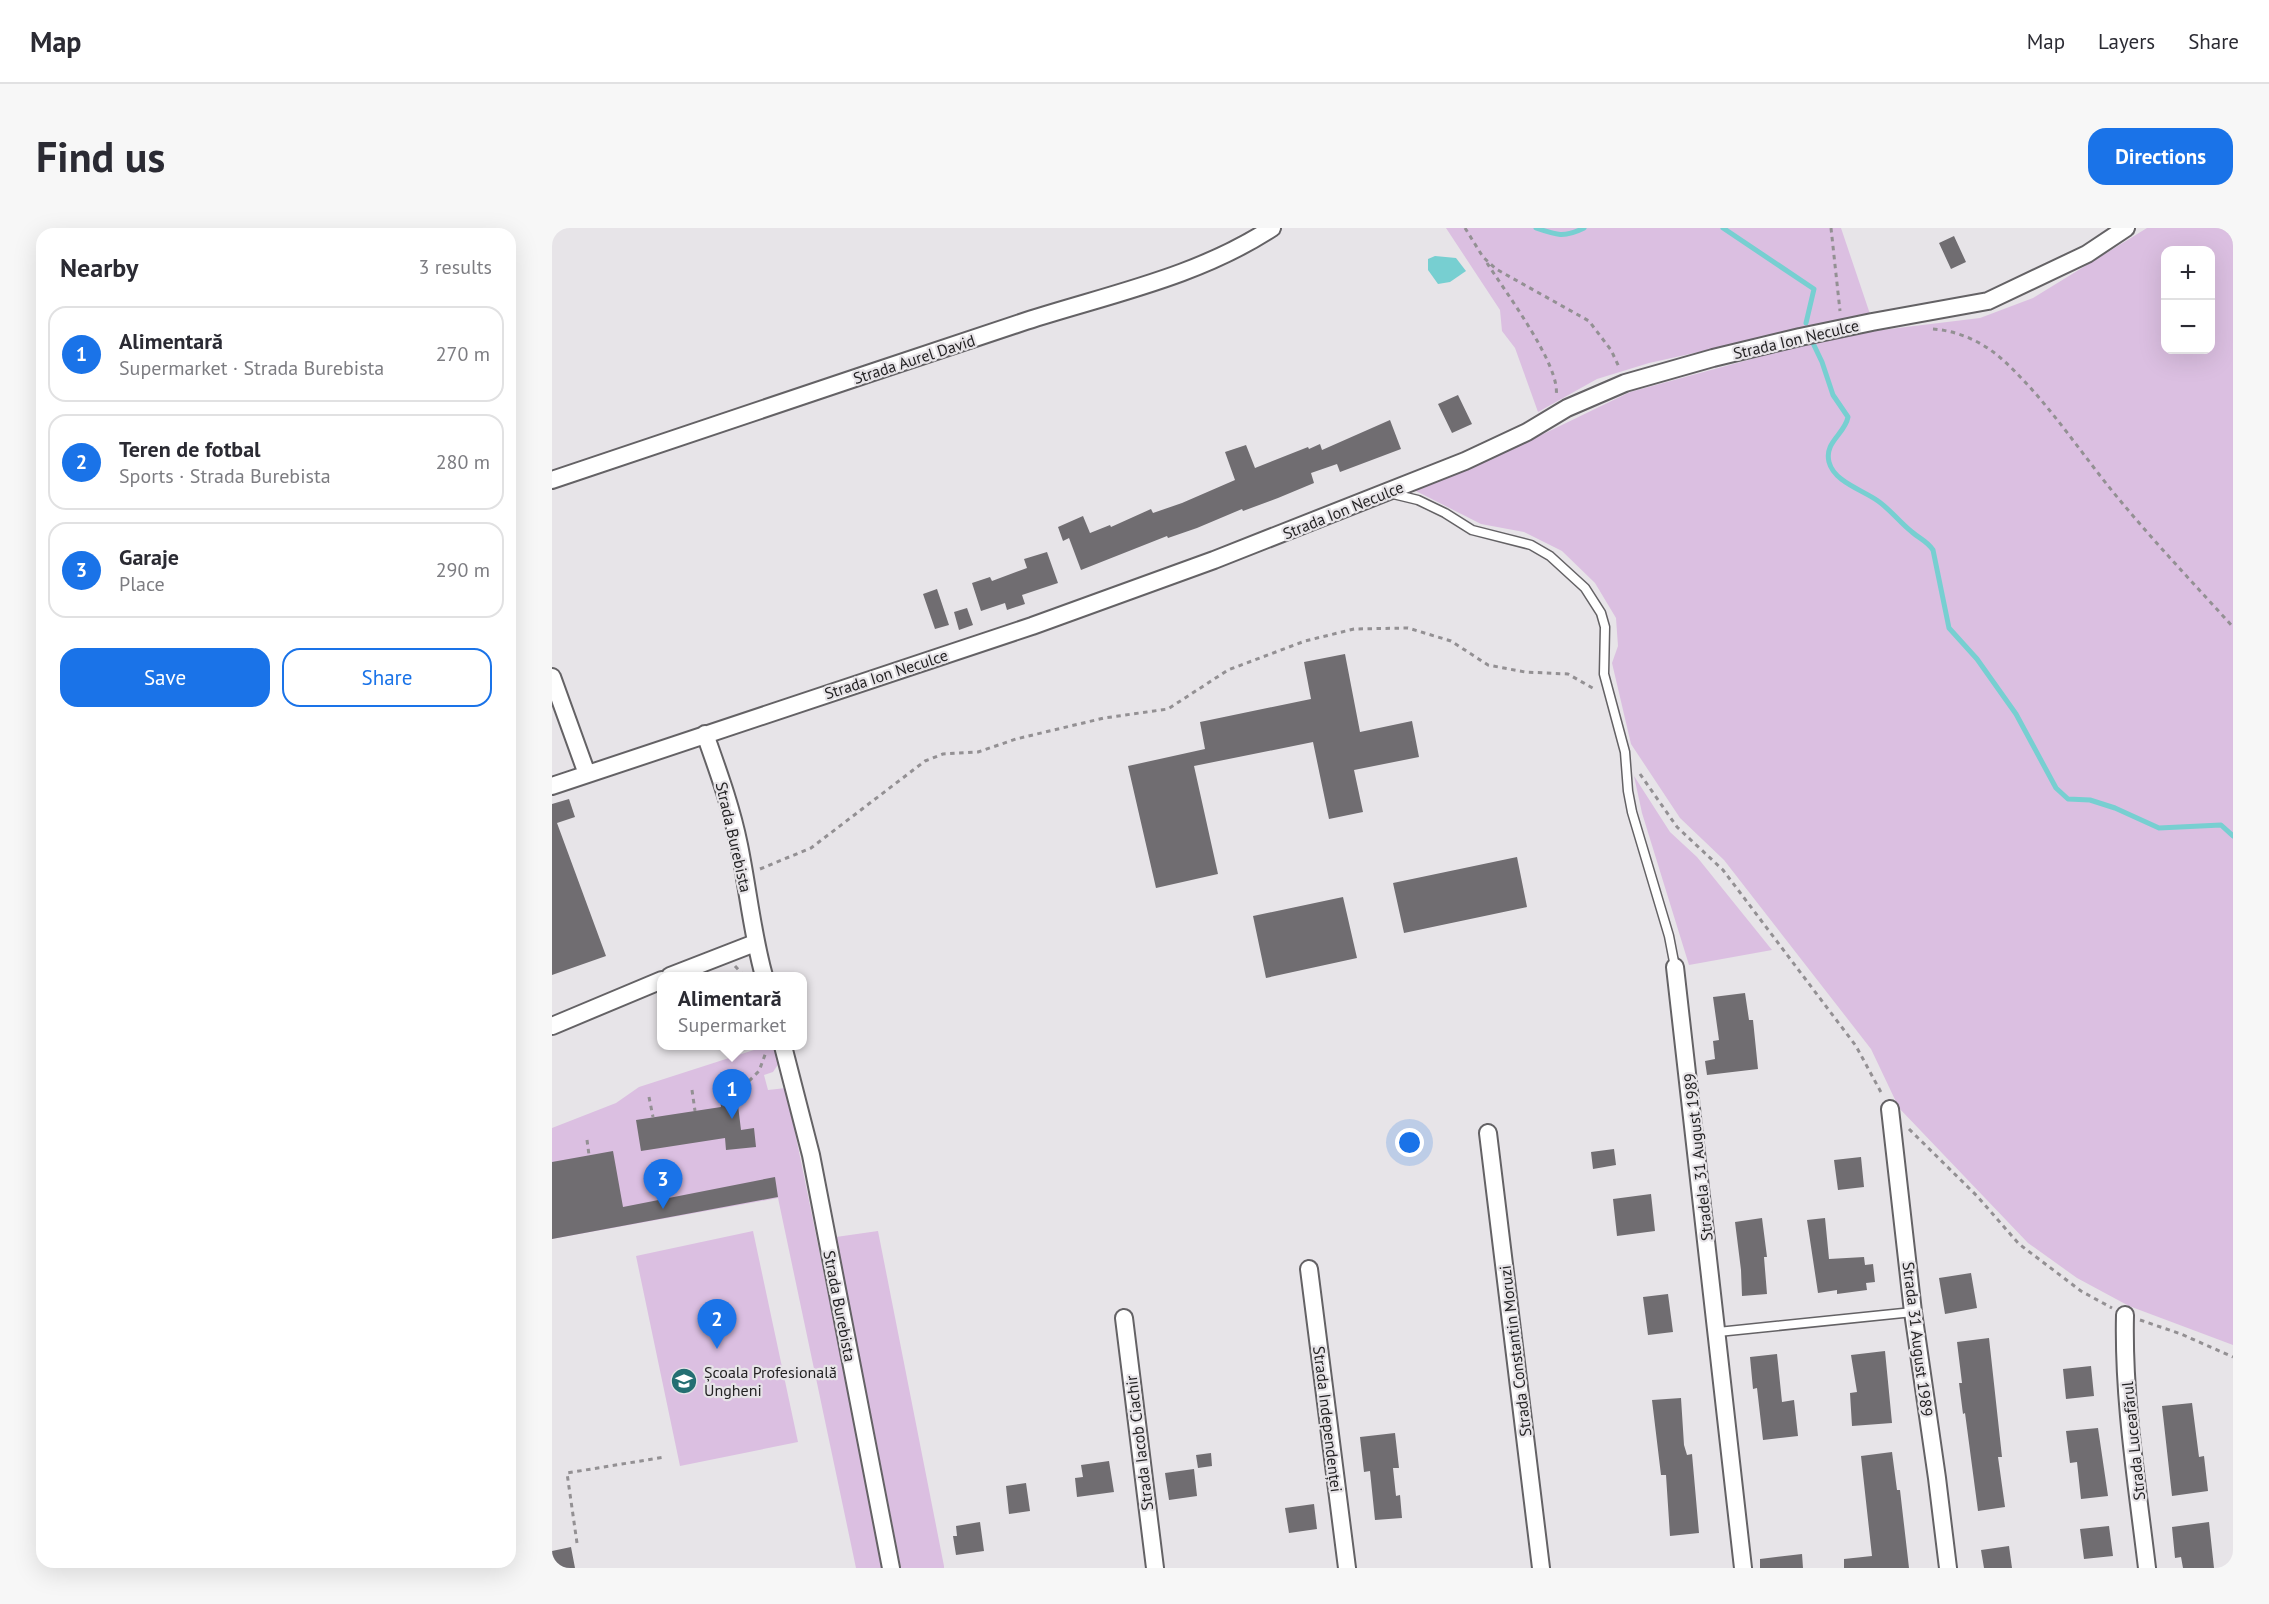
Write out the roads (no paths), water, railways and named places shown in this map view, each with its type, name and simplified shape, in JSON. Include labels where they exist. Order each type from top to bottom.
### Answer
[{"type":"street","name":"Strada Aurel David","points":[[552,480],[1088,301],[1184,273],[1223,256],[1272,228]]},
{"type":"street","name":"Strada Ion Neculce","points":[[552,786],[1032,626],[1225,556],[1465,461],[1577,403],[1625,383],[1713,358],[1843,328],[1988,301],[2087,254],[2126,228]]},
{"type":"street","points":[[552,677],[587,774]]},
{"type":"street","name":"Strada Burebista","points":[[705,734],[726,790],[744,875],[755,943],[763,972]]},
{"type":"street","points":[[680,972],[755,943]]},
{"type":"street","name":"Stradela 31 August 1989","points":[[1675,967],[1743,1568]]},
{"type":"street","points":[[552,1026],[657,982]]},
{"type":"street","name":"Strada Burebista","points":[[784,1050],[813,1165],[891,1568]]},
{"type":"street","name":"Strada 31 August 1989","points":[[1890,1109],[1913,1312],[1948,1568]]},
{"type":"street","name":"Strada Constantin Moruzi","points":[[1488,1133],[1541,1568]]},
{"type":"street","name":"Strada Independenței","points":[[1309,1269],[1347,1568]]},
{"type":"street","name":"Strada Luceafărul","points":[[2125,1315],[2124,1359],[2127,1395],[2147,1568]]},
{"type":"street","name":"Strada Iacob Ciachir","points":[[1124,1318],[1155,1568]]},
{"type":"lane","name":"Stradela 31 August 1989","points":[[1385,493],[1418,500],[1472,530],[1531,545],[1550,556],[1585,588],[1601,613],[1605,627],[1604,674],[1625,752],[1632,812],[1669,936],[1675,967]]},
{"type":"lane","points":[[1718,1332],[1913,1312]]},
{"type":"water","points":[[1435,256],[1456,258],[1466,271],[1450,282],[1438,284],[1428,270],[1428,259]]},
{"type":"waterway","points":[[1536,228],[1560,234],[1584,228]]},
{"type":"waterway","points":[[1723,228],[1814,289],[1806,323]]},
{"type":"waterway","points":[[1811,339],[1822,362],[1833,395],[1848,417],[1829,449],[1829,462],[1832,469],[1850,485],[1883,505],[1933,550],[1949,628],[1977,659],[2016,714],[2056,788],[2068,799],[2090,800],[2115,808],[2159,828],[2221,825],[2233,836]]},
{"type":"place","name":"Alimentară","points":[[732,1119]]},
{"type":"place","name":"Garaje","points":[[663,1209]]},
{"type":"place","name":"Teren de fotbal","points":[[717,1349]]},
{"type":"place","name":"Școala Profesională Ungheni","points":[[684,1381]]}]
